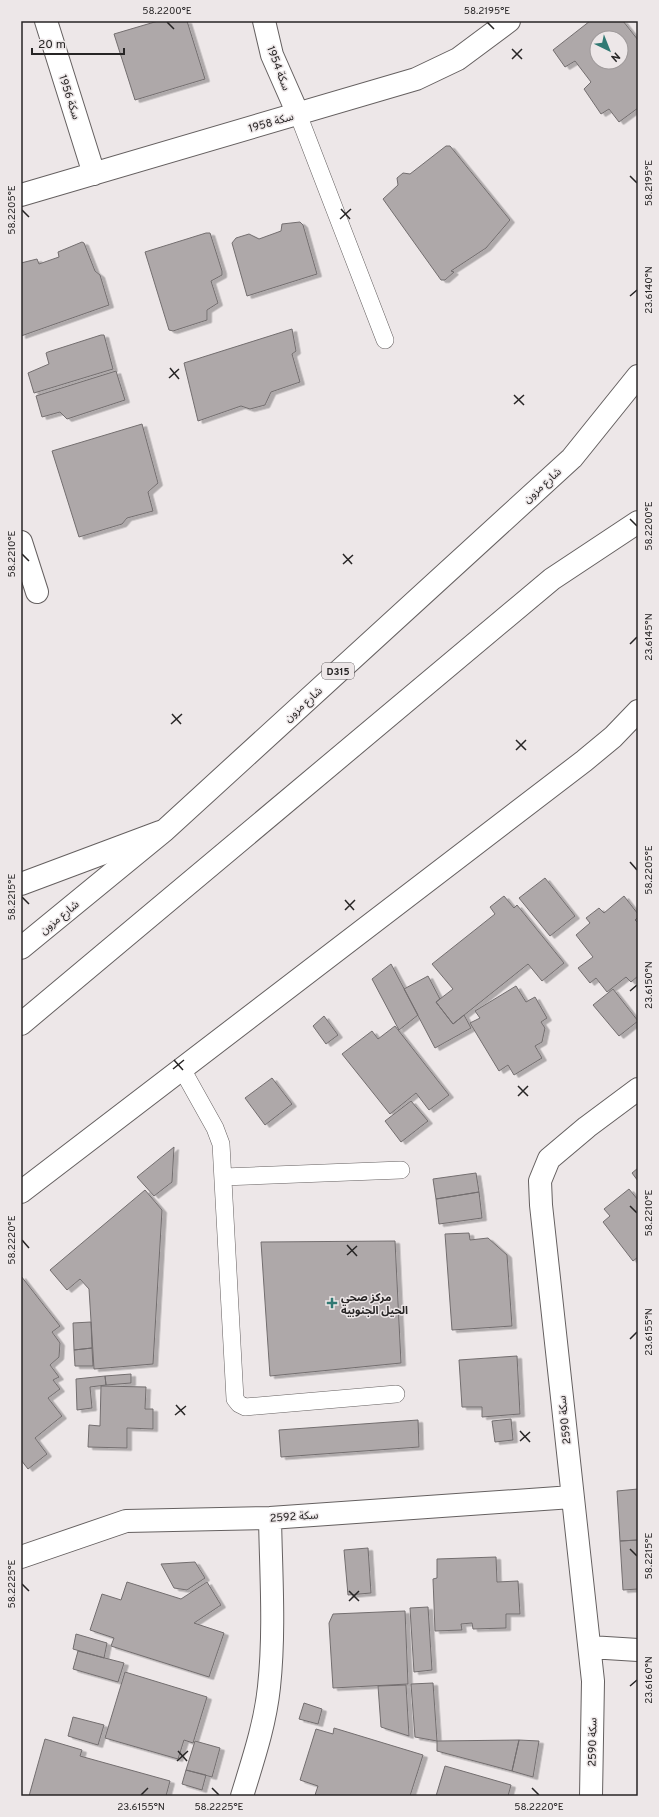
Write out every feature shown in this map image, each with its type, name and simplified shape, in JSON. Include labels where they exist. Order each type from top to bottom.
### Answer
[{"type":"street","name":"سكة 1956","points":[[46,21],[94,174]]},
{"type":"street","name":"سكة 1954","points":[[264,21],[272,55],[298,114]]},
{"type":"street","name":"سكة 1958","points":[[21,195],[416,79],[458,58],[509,21]]},
{"type":"street","name":"شارع مزون","points":[[21,948],[165,830],[572,458],[638,376]]},
{"type":"street","points":[[21,1024],[552,579],[638,522]]},
{"type":"street","points":[[21,542],[37,592]]},
{"type":"street","points":[[21,1192],[584,761],[613,737],[638,711]]},
{"type":"street","points":[[21,884],[165,830]]},
{"type":"street","name":"سكة 2590","points":[[591,1796],[593,1681],[572,1497],[542,1213],[540,1181],[549,1159],[587,1127],[638,1089]]},
{"type":"street","name":"سكة 2592","points":[[21,1556],[126,1521],[270,1518],[572,1497]]},
{"type":"street","points":[[242,1796],[260,1736],[269,1688],[272,1642],[270,1518]]},
{"type":"street","points":[[590,1647],[638,1650]]},
{"type":"lane","points":[[298,114],[385,340]]},
{"type":"lane","points":[[182,1069],[211,1120],[218,1136],[222,1153],[235,1398],[239,1404],[245,1407],[396,1394]]},
{"type":"lane","points":[[223,1176],[401,1170]]},
{"type":"building","points":[[158,21],[187,21],[205,79],[135,100],[114,34]]},
{"type":"building","points":[[590,21],[623,21],[638,40],[638,108],[619,122],[609,109],[601,114],[584,89],[591,82],[575,61],[565,67],[553,50]]},
{"type":"building","points":[[446,146],[450,146],[510,220],[486,248],[451,271],[454,272],[445,280],[441,280],[383,199],[398,185],[397,178],[403,173],[410,174]]},
{"type":"building","points":[[300,222],[303,225],[317,274],[247,296],[232,243],[236,238],[249,234],[259,239],[281,231],[282,224]]},
{"type":"building","points":[[210,233],[222,271],[222,275],[211,281],[218,303],[207,310],[207,320],[173,331],[169,330],[145,252]]},
{"type":"building","points":[[82,242],[84,243],[95,271],[100,275],[109,305],[21,336],[21,263],[37,259],[39,264],[59,257],[58,252]]},
{"type":"building","points":[[292,329],[296,351],[292,354],[300,382],[271,392],[265,405],[250,409],[241,406],[198,421],[184,363]]},
{"type":"building","points":[[104,335],[113,369],[34,393],[28,373],[49,364],[46,353]]},
{"type":"building","points":[[116,371],[125,400],[67,419],[60,412],[42,417],[36,396]]},
{"type":"building","points":[[142,424],[158,483],[148,492],[153,511],[127,518],[122,524],[79,537],[52,451]]},
{"type":"building","points":[[545,878],[575,916],[550,936],[519,898]]},
{"type":"building","points":[[504,896],[514,908],[517,905],[564,963],[542,981],[528,964],[453,1024],[436,1002],[453,989],[432,964],[495,914],[490,907]]},
{"type":"building","points":[[624,896],[638,914],[638,917],[635,920],[638,923],[638,976],[631,982],[626,977],[607,992],[596,978],[590,983],[578,968],[593,957],[576,935],[590,923],[586,918],[599,908],[604,913]]},
{"type":"building","points":[[391,964],[418,1015],[399,1030],[372,979]]},
{"type":"building","points":[[428,976],[440,999],[436,1002],[453,1024],[464,1015],[471,1028],[435,1048],[404,989]]},
{"type":"building","points":[[516,986],[526,1002],[535,997],[547,1018],[541,1022],[545,1028],[542,1042],[535,1046],[542,1058],[514,1075],[508,1065],[499,1071],[470,1023],[480,1018],[475,1011]]},
{"type":"building","points":[[613,989],[638,1021],[619,1036],[593,1005]]},
{"type":"building","points":[[324,1016],[338,1035],[326,1044],[313,1026]]},
{"type":"building","points":[[395,1026],[449,1095],[429,1110],[416,1093],[390,1114],[342,1054],[372,1031],[378,1039]]},
{"type":"building","points":[[272,1078],[292,1104],[265,1125],[245,1098]]},
{"type":"building","points":[[411,1101],[428,1121],[401,1142],[385,1121]]},
{"type":"building","points":[[174,1147],[172,1182],[154,1196],[137,1177]]},
{"type":"building","points":[[638,1168],[638,1181],[632,1173]]},
{"type":"building","points":[[476,1173],[479,1192],[436,1199],[433,1179]]},
{"type":"building","points":[[629,1189],[638,1200],[638,1257],[633,1261],[603,1222],[610,1216],[604,1209]]},
{"type":"building","points":[[145,1190],[162,1210],[153,1364],[94,1369],[89,1289],[80,1279],[67,1290],[50,1270]]},
{"type":"building","points":[[479,1192],[482,1218],[439,1224],[436,1199]]},
{"type":"building","points":[[469,1233],[470,1240],[488,1238],[507,1255],[512,1326],[452,1330],[445,1234]]},
{"type":"building","name":"مركز صحي الحيل الجنوبية","points":[[395,1241],[401,1363],[270,1376],[261,1242]]},
{"type":"building","points":[[21,1276],[60,1326],[52,1332],[60,1343],[59,1357],[50,1365],[59,1377],[53,1380],[60,1389],[48,1398],[62,1416],[35,1438],[47,1454],[28,1469],[21,1460]]},
{"type":"building","points":[[91,1322],[92,1348],[74,1350],[73,1323]]},
{"type":"building","points":[[92,1348],[93,1366],[75,1366],[74,1350]]},
{"type":"building","points":[[517,1356],[520,1414],[482,1417],[482,1407],[462,1407],[459,1360]]},
{"type":"building","points":[[131,1374],[131,1383],[106,1385],[105,1376]]},
{"type":"building","points":[[105,1376],[106,1385],[90,1387],[92,1408],[77,1410],[76,1379]]},
{"type":"building","points":[[101,1386],[146,1387],[145,1409],[153,1409],[153,1429],[127,1428],[127,1448],[88,1447],[89,1425],[100,1426]]},
{"type":"building","points":[[511,1419],[513,1440],[495,1442],[492,1421]]},
{"type":"building","points":[[418,1420],[419,1447],[281,1457],[279,1430]]},
{"type":"building","points":[[638,1489],[638,1540],[620,1541],[617,1491]]},
{"type":"building","points":[[638,1540],[638,1589],[623,1590],[620,1541]]},
{"type":"building","points":[[368,1548],[371,1593],[348,1595],[344,1550]]},
{"type":"building","points":[[496,1557],[497,1582],[518,1581],[520,1614],[506,1614],[506,1628],[473,1629],[472,1623],[461,1624],[462,1630],[435,1631],[433,1579],[437,1578],[437,1559]]},
{"type":"building","points":[[195,1562],[205,1578],[187,1590],[174,1588],[161,1564]]},
{"type":"building","points":[[127,1582],[181,1599],[207,1582],[221,1605],[194,1623],[224,1633],[209,1677],[111,1646],[114,1638],[90,1630],[102,1594],[121,1600]]},
{"type":"building","points":[[428,1607],[432,1670],[414,1672],[410,1608]]},
{"type":"building","points":[[405,1611],[408,1684],[333,1688],[329,1623],[333,1614]]},
{"type":"building","points":[[76,1634],[107,1643],[104,1658],[73,1649]]},
{"type":"building","points":[[78,1651],[124,1663],[118,1682],[73,1669]]},
{"type":"building","points":[[125,1672],[207,1697],[193,1743],[184,1740],[178,1759],[105,1738]]},
{"type":"building","points":[[433,1683],[437,1741],[415,1737],[411,1684]]},
{"type":"building","points":[[406,1685],[409,1736],[381,1727],[378,1686]]},
{"type":"building","points":[[304,1703],[322,1709],[318,1724],[299,1719]]},
{"type":"building","points":[[73,1717],[104,1725],[98,1745],[68,1736]]},
{"type":"building","points":[[334,1728],[423,1755],[410,1796],[315,1795],[318,1786],[300,1780],[316,1729],[333,1734]]},
{"type":"building","points":[[45,1739],[82,1750],[80,1756],[170,1781],[166,1796],[29,1796]]},
{"type":"building","points":[[519,1740],[512,1771],[437,1751],[437,1741]]},
{"type":"building","points":[[519,1740],[539,1741],[533,1777],[512,1771]]},
{"type":"building","points":[[195,1741],[220,1748],[212,1777],[186,1770]]},
{"type":"building","points":[[445,1766],[511,1785],[508,1796],[436,1796]]},
{"type":"building","points":[[186,1770],[206,1775],[202,1790],[182,1784]]},
{"type":"place","name":"مركز صحي الحيل الجنوبية","points":[[332,1303]]}]
